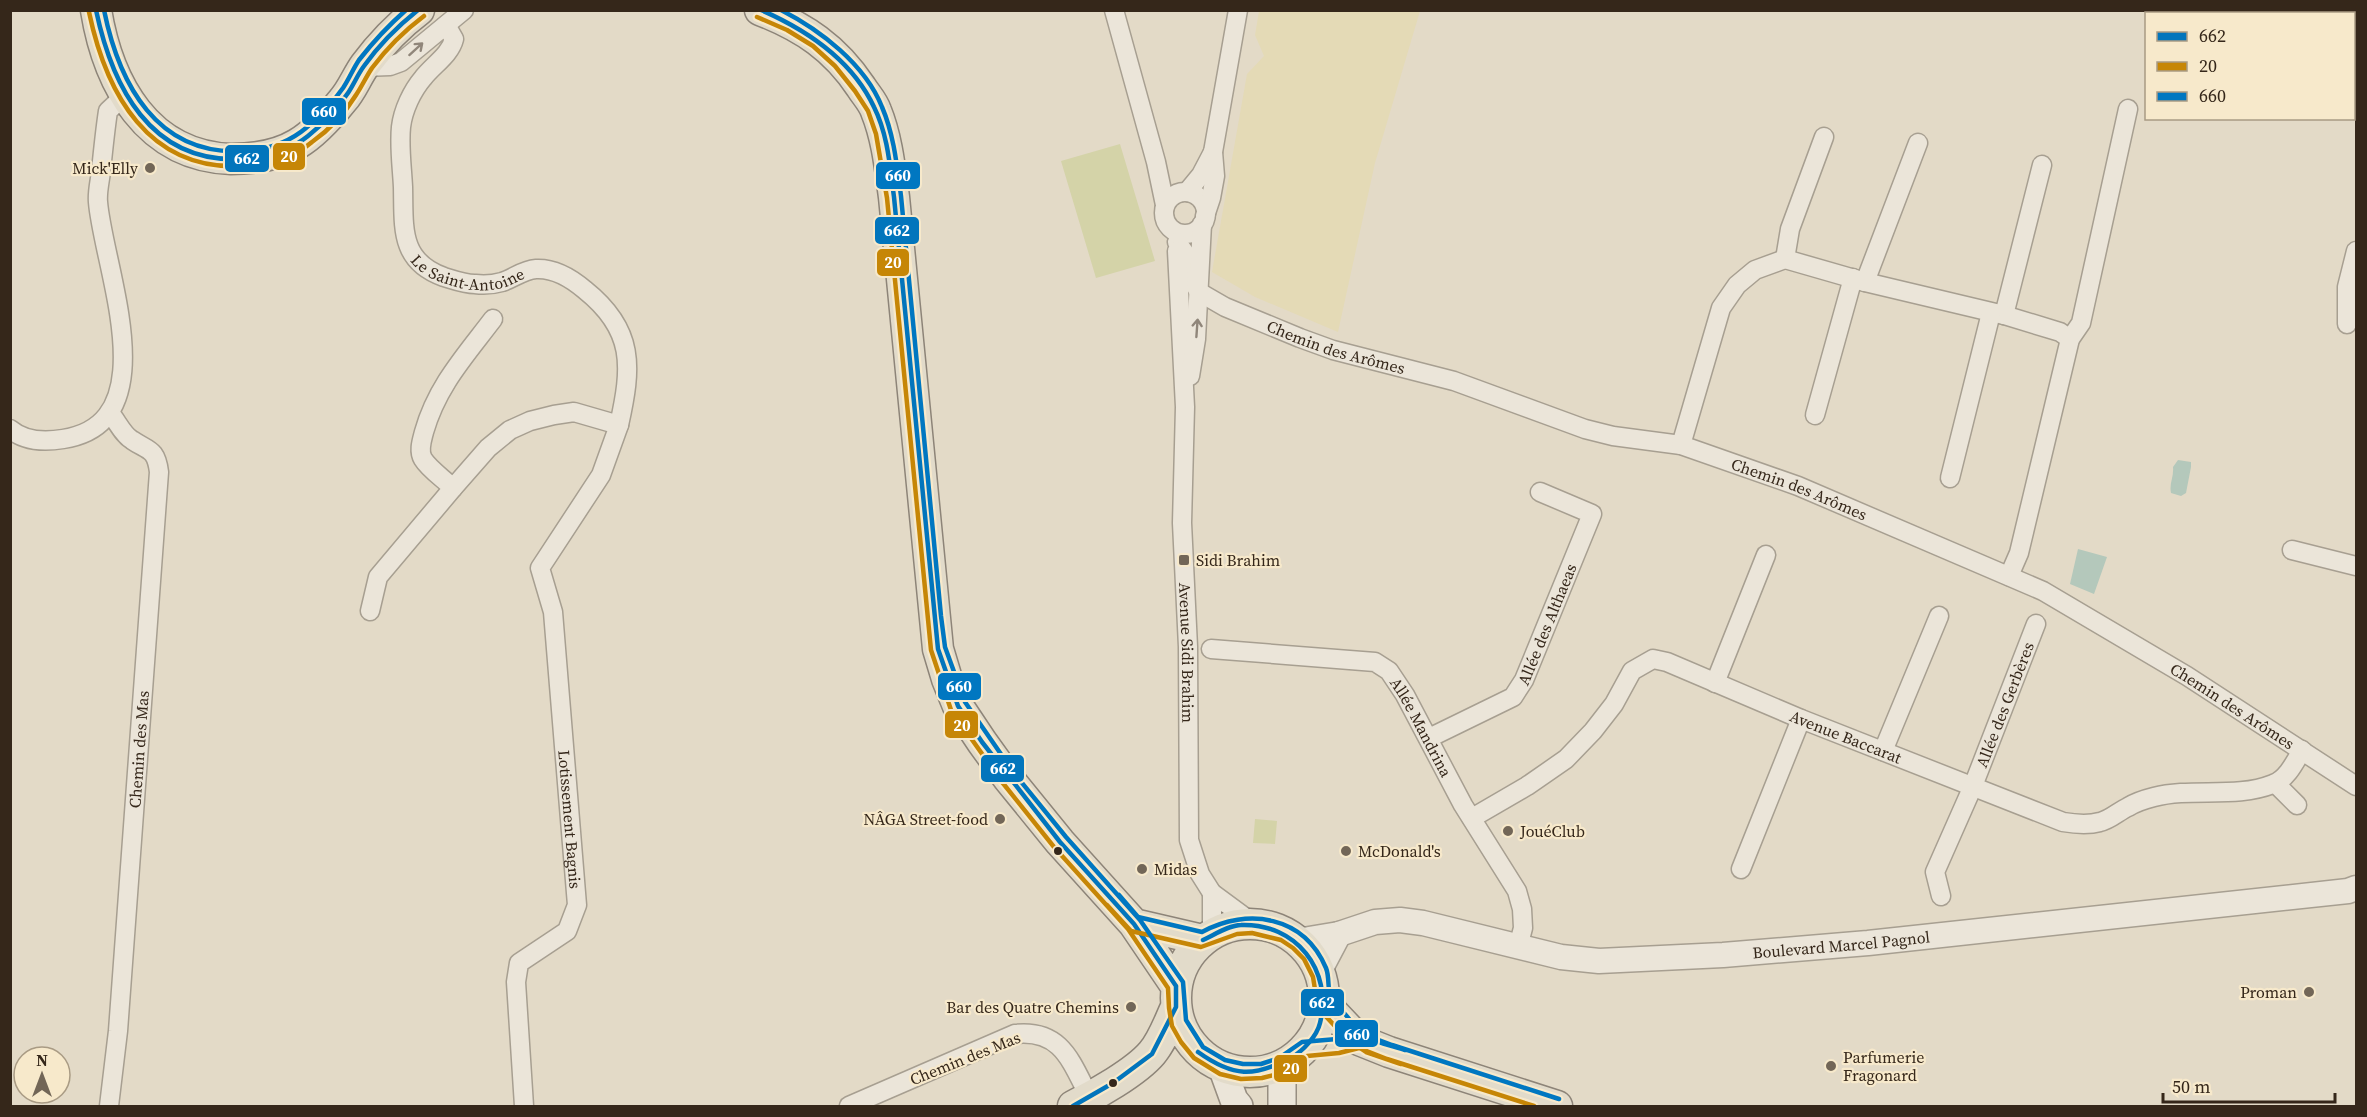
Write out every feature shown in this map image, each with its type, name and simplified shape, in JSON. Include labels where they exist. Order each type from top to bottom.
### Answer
[{"type":"main road","points":[[96,10],[100,36],[110,67],[124,96],[154,130],[175,145],[195,153],[246,159],[268,156],[297,144],[318,127],[344,100],[364,67],[389,37],[420,10]]},
{"type":"main road","points":[[117,10],[124,96]]},
{"type":"main road","points":[[760,10],[783,19],[832,50],[857,80],[875,108],[885,137],[894,197],[938,650],[958,706],[1008,778],[1060,842],[1134,924],[1176,996],[1179,1023],[1187,1038],[1210,1059],[1239,1107]]},
{"type":"main road","points":[[1134,924],[1207,937]]},
{"type":"main road","points":[[1081,1102],[1113,1083],[1152,1054],[1164,1033],[1185,961],[1207,937],[1239,924],[1254,924],[1269,926],[1297,940],[1310,955],[1320,972],[1324,1003],[1318,1028],[1293,1057],[1282,1107]]},
{"type":"main road","points":[[1324,1003],[1359,1040],[1557,1107]]},
{"type":"main road","points":[[1152,1054],[1175,1051],[1210,1059],[1242,1072],[1252,1072],[1262,1071],[1293,1057],[1359,1040]]},
{"type":"street","points":[[364,67],[390,66],[401,62],[464,10]]},
{"type":"street","points":[[1114,10],[1156,162],[1165,205],[1164,218],[1187,256],[1192,281],[1199,292]]},
{"type":"street","points":[[1165,205],[1174,195],[1184,192],[1201,175],[1213,152],[1238,10]]},
{"type":"street","name":"Le Saint-Antoine","points":[[446,25],[454,39],[452,48],[422,79],[407,104],[401,127],[404,230],[408,248],[417,263],[433,273],[476,285],[502,282],[520,273],[537,269],[554,271],[572,278],[601,302],[620,328],[627,362],[627,388],[619,425],[601,475],[540,568],[553,612]]},
{"type":"street","points":[[10,429],[31,440],[52,441],[72,438],[89,430],[110,413],[117,398],[123,337],[120,309],[98,201],[108,111],[124,96]]},
{"type":"street","points":[[2009,576],[2019,553],[2070,339],[2080,323],[2128,109]]},
{"type":"street","points":[[1785,259],[1790,229],[1824,137]]},
{"type":"street","points":[[1815,415],[1859,280],[1918,143]]},
{"type":"street","name":"Avenue Sidi Brahim","points":[[1185,407],[1196,339],[1204,220],[1215,176],[1213,152]]},
{"type":"street","points":[[1156,162],[1184,192],[1199,198],[1203,203],[1204,220],[1188,233],[1177,237]]},
{"type":"street","points":[[1950,478],[2042,165]]},
{"type":"street","name":"Avenue Sidi Brahim","points":[[1177,237],[1185,407],[1182,524],[1188,647],[1189,840],[1200,874],[1212,893],[1254,924]]},
{"type":"street","points":[[2347,324],[2347,287],[2356,251]]},
{"type":"street","points":[[1682,445],[1720,308],[1737,285],[1755,270],[1785,259],[1997,314],[2060,332],[2070,339]]},
{"type":"street","name":"Chemin des Arômes","points":[[1199,292],[1225,307],[1333,350],[1454,381],[1585,429],[1613,436],[1682,445],[1798,486],[2009,576],[2078,609],[2356,786]]},
{"type":"street","points":[[453,488],[423,460],[421,443],[429,412],[441,389],[493,319]]},
{"type":"street","points":[[370,611],[378,577],[488,448],[510,430],[530,421],[574,412],[619,425]]},
{"type":"street","name":"Chemin des Mas","points":[[109,1107],[118,1031],[159,472],[158,462],[153,452],[130,440],[110,413]]},
{"type":"street","name":"Allée des Althaeas","points":[[1429,738],[1513,697],[1524,680],[1592,514],[1540,492]]},
{"type":"street","points":[[2292,550],[2356,566]]},
{"type":"street","points":[[1715,683],[1766,555]]},
{"type":"street","name":"Lotissement Bagnis","points":[[524,1107],[516,982],[519,963],[567,931],[577,905],[553,612]]},
{"type":"street","points":[[1883,751],[1939,616]]},
{"type":"street","name":"Allée des Gerbères","points":[[1941,896],[1935,872],[1973,786],[2036,624]]},
{"type":"street","name":"Allée Mandrina","points":[[1211,649],[1375,663],[1389,671],[1406,695],[1472,818],[1517,891],[1522,909],[1522,928],[1518,947]]},
{"type":"street","name":"Avenue Baccarat","points":[[1472,818],[1527,786],[1566,759],[1593,731],[1614,704],[1632,671],[1653,659],[2063,822],[2075,824],[2101,822],[2131,805],[2175,793],[2229,793],[2276,784]]},
{"type":"street","points":[[1741,870],[1801,719]]},
{"type":"street","points":[[2297,805],[2276,784],[2287,774],[2302,750]]},
{"type":"street","name":"Boulevard Marcel Pagnol","points":[[1297,940],[1339,934],[1375,922],[1400,920],[1424,923],[1561,957],[1599,961],[1723,956],[1877,942],[2354,891]]},
{"type":"street","name":"Avenue Sidi Brahim","points":[[1207,937],[1212,893]]},
{"type":"street","points":[[1320,972],[1339,934]]},
{"type":"street","name":"Chemin des Mas","points":[[849,1107],[1015,1035],[1032,1033],[1049,1038],[1064,1051],[1081,1102]]},
{"type":"shaded area","points":[[1259,11],[1420,11],[1375,163],[1338,332],[1255,297],[1212,272],[1247,74],[1264,56],[1255,35]]},
{"type":"shaded area","points":[[2178,460],[2191,462],[2186,493],[2181,496],[2171,493],[2173,467]]},
{"type":"shaded area","points":[[2078,549],[2107,557],[2094,594],[2070,584]]},
{"type":"green space","points":[[1120,144],[1155,261],[1096,278],[1061,161]]},
{"type":"green space","points":[[1255,819],[1277,821],[1275,844],[1253,843]]},
{"type":"transit line","name":"662","points":[[96,10],[103,38],[125,92],[140,114],[159,134],[182,148],[209,157],[240,159],[267,156],[284,150],[300,142],[314,131],[344,99],[376,51],[418,10]]},
{"type":"transit line","name":"660","points":[[104,10],[120,64],[147,110],[165,128],[187,141],[213,149],[243,151],[276,145],[292,138],[311,124],[345,85],[364,53],[406,10]]},
{"type":"transit line","name":"662","points":[[761,10],[811,37],[841,61],[865,90],[879,118],[888,151],[894,197],[938,649],[958,706],[982,742],[1060,842],[1134,924],[1176,986]]},
{"type":"transit line","name":"660","points":[[781,10],[826,38],[853,63],[874,91],[889,128],[901,196],[945,647],[965,702],[1014,773],[1066,837],[1140,920],[1183,982],[1186,1020],[1203,1047],[1225,1060],[1243,1064],[1261,1064],[1279,1058],[1302,1042],[1337,1039],[1360,1033],[1559,1099]]},
{"type":"transit line","name":"20","points":[[89,12],[107,71],[120,98],[137,122],[157,141],[182,156],[210,164],[244,166],[271,162],[305,148],[336,121],[358,92],[372,68],[403,34],[424,16]]},
{"type":"transit line","name":"20","points":[[757,17],[787,30],[813,46],[835,66],[868,111],[876,134],[887,198],[931,650],[951,710],[1002,782],[1054,847],[1128,929],[1168,988],[1172,1026],[1181,1042],[1194,1058],[1220,1074],[1241,1079],[1262,1078],[1286,1072],[1307,1056],[1339,1053],[1359,1048],[1534,1106]]},
{"type":"transit line","name":"660","points":[[1119,895],[1138,917],[1202,932],[1220,924],[1238,920],[1273,921],[1289,927],[1304,937],[1316,950],[1326,968],[1333,1003],[1364,1034],[1381,1043],[1405,1050]]},
{"type":"transit line","name":"20","points":[[1107,905],[1131,931],[1201,947],[1237,934],[1252,933],[1281,940],[1304,959],[1313,977],[1318,1008],[1348,1040],[1366,1052],[1401,1064]]},
{"type":"transit line","name":"662","points":[[1198,1052],[1233,1070],[1244,1072],[1266,1069],[1296,1054],[1313,1038],[1320,1023],[1323,1003],[1321,985],[1306,953],[1294,941],[1278,932],[1261,926],[1236,925],[1203,940]]},
{"type":"transit line","name":"662","points":[[1073,1106],[1113,1083],[1152,1054],[1176,1007],[1176,986]]},
{"type":"place","name":"Mick'Elly","points":[[150,168]]},
{"type":"place","name":"Sidi Brahim","points":[[1184,560]]},
{"type":"place","name":"NÂGA Street-food","points":[[1000,819]]},
{"type":"place","name":"JouéClub","points":[[1508,831]]},
{"type":"place","name":"McDonald's","points":[[1346,851]]},
{"type":"place","name":"Midas","points":[[1142,869]]},
{"type":"place","name":"Proman","points":[[2309,992]]},
{"type":"place","name":"Bar des Quatre Chemins","points":[[1131,1007]]},
{"type":"place","name":"Parfumerie Fragonard","points":[[1831,1066]]}]
